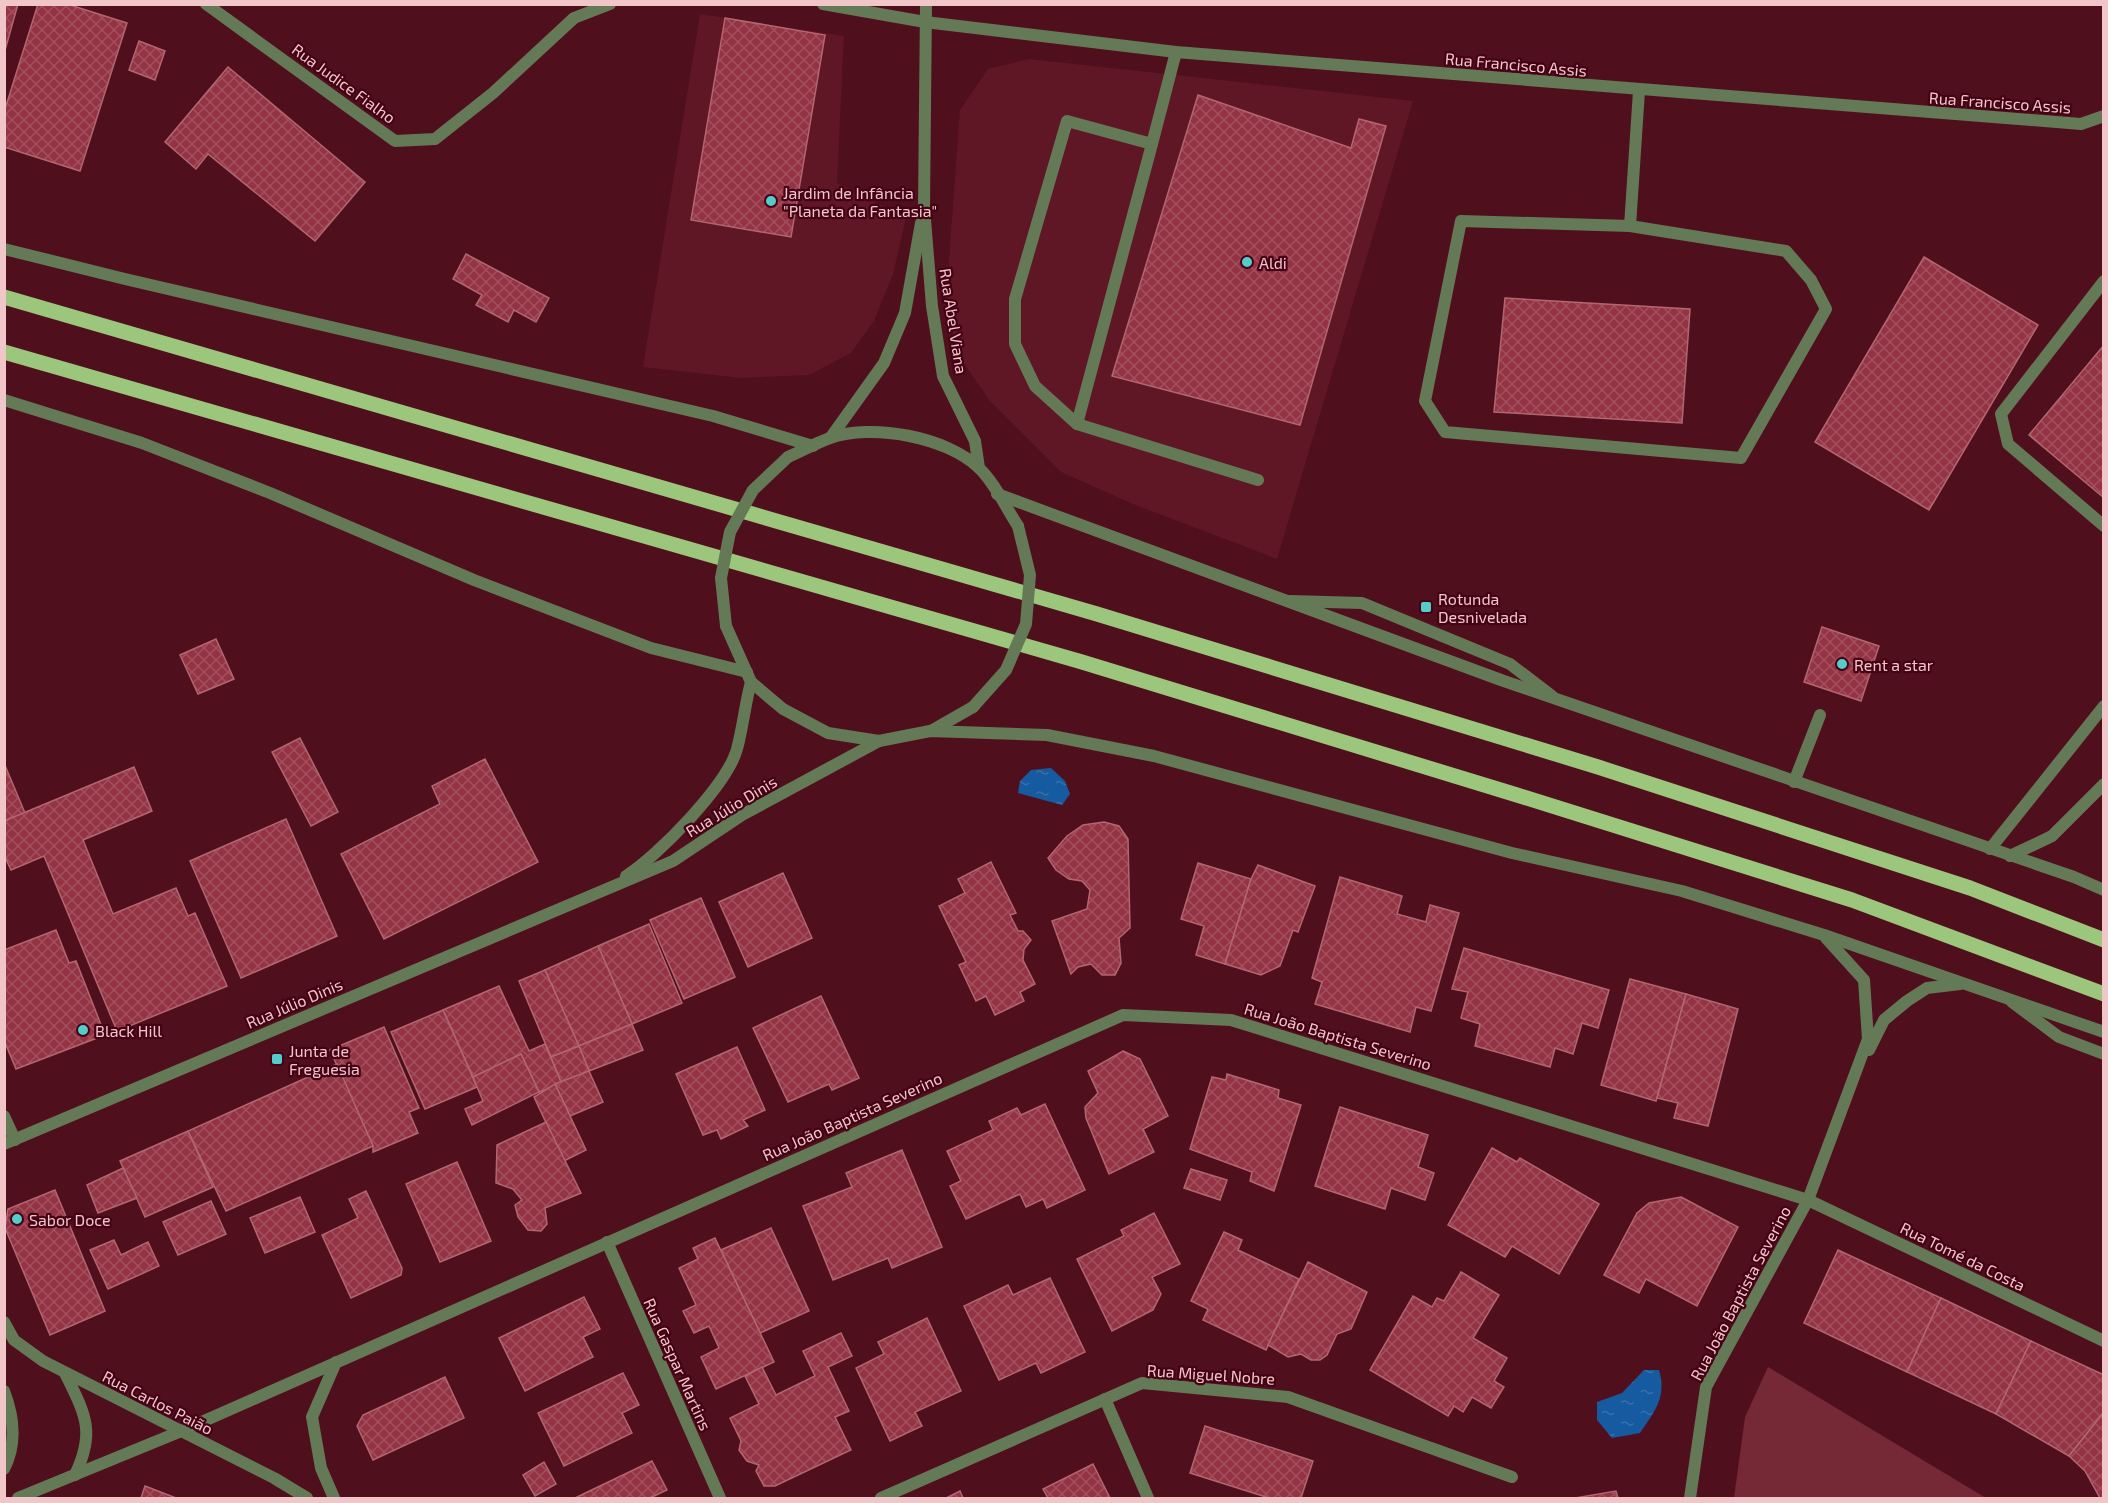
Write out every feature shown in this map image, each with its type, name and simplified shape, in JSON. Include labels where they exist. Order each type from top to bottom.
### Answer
[{"type":"main road","points":[[4,297],[1097,614],[1552,753],[1970,888],[2103,940]]},
{"type":"main road","points":[[4,352],[1071,659],[1852,900],[2103,993]]},
{"type":"street","name":"Rua Judice Fialho","points":[[206,4],[395,141],[435,139],[493,93],[574,18],[610,4]]},
{"type":"street","points":[[823,4],[925,22]]},
{"type":"street","name":"Rua Abel Viana","points":[[926,4],[924,207],[932,306],[943,376],[975,441],[979,468]]},
{"type":"street","name":"Rua Francisco Assis","points":[[925,22],[1176,52],[1640,91],[2081,124],[2103,116]]},
{"type":"street","points":[[1077,424],[1176,52]]},
{"type":"street","points":[[1630,226],[1640,91]]},
{"type":"street","points":[[1152,144],[1067,121],[1015,299],[1015,344],[1035,386],[1077,424],[1258,480]]},
{"type":"street","name":"Rua Abel Viana","points":[[831,437],[884,363],[905,313],[924,207]]},
{"type":"street","points":[[1461,220],[1630,226],[1786,250],[1811,280],[1826,309],[1741,458],[1445,432],[1425,402],[1461,220]]},
{"type":"street","points":[[4,249],[136,282],[713,416],[813,446]]},
{"type":"street","points":[[2103,281],[2001,414],[2008,444],[2103,526]]},
{"type":"street","points":[[4,400],[142,443],[270,493],[474,580],[651,648],[749,677]]},
{"type":"street","points":[[930,732],[973,707],[1006,669],[1026,624],[1030,575],[1018,526],[979,468],[958,455],[919,437],[875,431],[831,437],[789,457],[753,490],[730,532],[721,578],[726,626],[749,677],[783,709],[828,733],[879,741],[930,732],[1047,735],[1154,756],[1512,854],[1682,891],[1824,935],[2103,1032]]},
{"type":"street","points":[[997,494],[1558,700],[2103,890]]},
{"type":"street","points":[[1290,601],[1362,603],[1510,664],[1558,700]]},
{"type":"street","name":"Rua Júlio Dinis","points":[[597,892],[630,874],[708,797],[736,751],[749,677]]},
{"type":"street","points":[[1990,849],[2103,706]]},
{"type":"street","points":[[1794,782],[1820,715]]},
{"type":"street","name":"Rua Júlio Dinis","points":[[10,1142],[673,861],[742,815],[879,741]]},
{"type":"street","points":[[2010,856],[2052,836],[2103,784]]},
{"type":"street","points":[[1808,1200],[1868,1039],[1864,980],[1824,935]]},
{"type":"street","points":[[1857,1072],[1884,1020],[1927,988],[1962,984]]},
{"type":"street","points":[[2009,999],[2058,1037],[2103,1053]]},
{"type":"street","name":"Rua João Baptista Severino","points":[[18,1498],[179,1431],[1123,1014],[1231,1020],[1808,1200],[1706,1387],[1690,1498]]},
{"type":"street","points":[[4,1116],[10,1142]]},
{"type":"street","name":"Rua Tomé da Costa","points":[[1808,1200],[2103,1341]]},
{"type":"street","name":"Rua Gaspar Martins","points":[[607,1242],[720,1498]]},
{"type":"street","name":"Rua Carlos Paião","points":[[4,1322],[14,1340],[43,1361],[274,1478],[307,1498]]},
{"type":"street","points":[[334,1498],[321,1468],[312,1417],[336,1362]]},
{"type":"street","points":[[65,1373],[87,1419],[85,1454],[75,1475]]},
{"type":"street","name":"Rua Miguel Nobre","points":[[880,1498],[1142,1383],[1288,1397],[1512,1477]]},
{"type":"street","points":[[4,1391],[13,1413],[12,1454],[4,1468]]},
{"type":"street","points":[[1105,1399],[1148,1498]]},
{"type":"shaded area","name":"Jardim de Infância \"Planeta da Fantasia\"","points":[[700,14],[844,36],[837,183],[906,218],[893,274],[874,321],[851,353],[809,375],[741,378],[643,367]]},
{"type":"shaded area","points":[[1029,59],[1413,101],[1277,559],[1133,504],[1061,472],[989,400],[957,353],[946,300],[960,110],[988,69]]},
{"type":"shaded area","points":[[1768,1367],[1986,1498],[1734,1498],[1745,1417]]},
{"type":"water","points":[[1051,768],[1065,781],[1070,794],[1062,805],[1018,793],[1020,781],[1031,770]]},
{"type":"water","points":[[1644,1370],[1659,1370],[1662,1388],[1658,1403],[1640,1433],[1612,1438],[1597,1420],[1597,1402],[1622,1393]]},
{"type":"building","points":[[4,4],[18,4],[4,54]]},
{"type":"building","points":[[38,4],[67,4],[127,23],[80,171],[4,147],[4,112]]},
{"type":"building","points":[[725,18],[825,35],[791,237],[691,220]]},
{"type":"building","points":[[139,41],[165,51],[155,80],[129,70]]},
{"type":"building","points":[[228,67],[365,182],[315,241],[208,154],[196,169],[165,142]]},
{"type":"building","name":"Aldi","points":[[1198,95],[1351,148],[1359,119],[1386,126],[1300,425],[1112,376]]},
{"type":"building","points":[[466,254],[549,298],[536,322],[514,310],[508,322],[476,305],[482,295],[453,279]]},
{"type":"building","points":[[1924,257],[2038,325],[1929,510],[1815,442]]},
{"type":"building","points":[[1505,298],[1690,309],[1682,423],[1494,412]]},
{"type":"building","points":[[2104,345],[2104,498],[2029,435]]},
{"type":"building","name":"Rent a star","points":[[1822,627],[1879,646],[1861,701],[1804,682]]},
{"type":"building","points":[[216,639],[234,679],[198,694],[180,655]]},
{"type":"building","points":[[300,738],[338,812],[311,826],[272,752]]},
{"type":"building","points":[[485,759],[538,862],[384,939],[341,854],[440,804],[432,786]]},
{"type":"building","points":[[4,763],[25,813],[4,821]]},
{"type":"building","points":[[134,767],[152,811],[83,840],[113,914],[176,888],[188,916],[195,913],[227,986],[117,1031],[44,856],[11,870],[4,855],[4,821]]},
{"type":"building","points":[[286,819],[337,936],[241,978],[190,861]]},
{"type":"building","points":[[1104,822],[1119,826],[1128,839],[1130,928],[1119,938],[1121,963],[1115,975],[1102,975],[1091,964],[1078,967],[1071,974],[1052,921],[1087,909],[1090,890],[1082,881],[1069,879],[1056,870],[1048,858],[1067,836],[1083,825]]},
{"type":"building","points":[[991,862],[1016,913],[1010,915],[1018,931],[1023,931],[1031,940],[1024,949],[1023,960],[1035,984],[1020,992],[1024,1001],[995,1015],[986,996],[976,1001],[959,965],[966,962],[939,906],[965,893],[958,879]]},
{"type":"building","points":[[1198,863],[1251,879],[1225,964],[1196,955],[1204,926],[1181,919]]},
{"type":"building","points":[[1258,865],[1315,886],[1298,932],[1293,930],[1280,966],[1261,975],[1225,964],[1251,879]]},
{"type":"building","points":[[783,873],[812,938],[748,967],[719,902]]},
{"type":"building","points":[[1340,877],[1402,896],[1397,914],[1426,922],[1430,905],[1459,913],[1431,1011],[1416,1007],[1410,1032],[1315,1004],[1322,982],[1312,978]]},
{"type":"building","points":[[701,898],[735,977],[684,999],[650,920]]},
{"type":"building","points":[[649,924],[682,1003],[632,1024],[598,946]]},
{"type":"building","points":[[56,930],[69,963],[76,961],[105,1035],[16,1069],[4,1040],[4,950]]},
{"type":"building","points":[[598,946],[632,1024],[579,1046],[545,970]]},
{"type":"building","points":[[1464,948],[1609,990],[1598,1028],[1582,1023],[1573,1054],[1555,1048],[1550,1067],[1475,1046],[1480,1024],[1461,1018],[1468,992],[1452,989]]},
{"type":"building","points":[[545,970],[579,1046],[551,1057],[519,981]]},
{"type":"building","points":[[1630,979],[1686,994],[1656,1101],[1601,1085]]},
{"type":"building","points":[[499,986],[529,1051],[545,1044],[562,1084],[539,1092],[521,1054],[473,1077],[443,1010]]},
{"type":"building","points":[[1686,994],[1738,1009],[1708,1126],[1674,1118],[1678,1103],[1657,1098]]},
{"type":"building","points":[[821,996],[859,1078],[832,1090],[829,1084],[788,1102],[753,1028]]},
{"type":"building","points":[[443,1010],[477,1087],[425,1109],[391,1032]]},
{"type":"building","points":[[632,1024],[643,1050],[589,1071],[579,1046]]},
{"type":"building","points":[[384,1027],[419,1108],[409,1112],[418,1133],[373,1152],[373,1146],[330,1050]]},
{"type":"building","points":[[579,1046],[589,1071],[562,1084],[551,1057]]},
{"type":"building","points":[[737,1047],[765,1110],[743,1120],[748,1126],[721,1139],[717,1130],[703,1135],[676,1074]]},
{"type":"building","points":[[1123,1051],[1140,1059],[1168,1116],[1143,1129],[1154,1152],[1109,1174],[1086,1118],[1085,1107],[1098,1093],[1088,1071]]},
{"type":"building","points":[[521,1054],[539,1092],[472,1125],[465,1109],[483,1101],[473,1077]]},
{"type":"building","points":[[337,1064],[373,1146],[226,1211],[188,1131]]},
{"type":"building","points":[[589,1071],[603,1102],[570,1116],[555,1084]]},
{"type":"building","points":[[1227,1074],[1279,1090],[1278,1098],[1301,1105],[1274,1191],[1250,1181],[1252,1172],[1190,1149],[1212,1077],[1226,1080]]},
{"type":"building","points":[[555,1084],[586,1150],[564,1161],[534,1097]]},
{"type":"building","points":[[1045,1104],[1085,1190],[1047,1208],[1043,1199],[1026,1207],[1020,1194],[966,1219],[950,1186],[961,1181],[947,1151],[993,1130],[989,1121],[1017,1108],[1021,1115]]},
{"type":"building","points":[[1340,1107],[1428,1135],[1418,1167],[1434,1173],[1425,1200],[1391,1188],[1385,1209],[1315,1186]]},
{"type":"building","points":[[546,1122],[581,1193],[545,1208],[547,1224],[541,1231],[528,1230],[518,1217],[515,1205],[522,1200],[513,1189],[496,1183],[497,1145]]},
{"type":"building","points":[[188,1131],[213,1187],[145,1217],[120,1161]]},
{"type":"building","points":[[1492,1148],[1517,1162],[1520,1158],[1599,1204],[1559,1274],[1512,1246],[1505,1257],[1448,1225]]},
{"type":"building","points":[[902,1150],[942,1247],[892,1268],[888,1258],[833,1280],[803,1206],[852,1187],[846,1173]]},
{"type":"building","points":[[457,1162],[491,1241],[440,1262],[406,1184]]},
{"type":"building","points":[[123,1168],[137,1198],[98,1213],[87,1185]]},
{"type":"building","points":[[1191,1169],[1227,1180],[1220,1200],[1184,1188]]},
{"type":"building","points":[[55,1190],[105,1311],[50,1335],[5,1228],[8,1209]]},
{"type":"building","points":[[366,1191],[402,1268],[401,1275],[351,1298],[322,1235],[358,1218],[349,1199]]},
{"type":"building","points":[[300,1197],[315,1232],[265,1253],[250,1218]]},
{"type":"building","points":[[1681,1197],[1738,1227],[1697,1306],[1646,1279],[1639,1293],[1604,1275],[1637,1213],[1649,1203]]},
{"type":"building","points":[[211,1201],[226,1234],[178,1255],[163,1222]]},
{"type":"building","points":[[1154,1213],[1180,1264],[1152,1277],[1161,1294],[1153,1310],[1112,1331],[1077,1259],[1124,1236],[1121,1230]]},
{"type":"building","points":[[771,1228],[809,1311],[760,1333],[721,1250]]},
{"type":"building","points":[[1224,1232],[1242,1240],[1238,1250],[1299,1279],[1266,1350],[1203,1320],[1208,1309],[1191,1301]]},
{"type":"building","points":[[715,1238],[774,1362],[716,1389],[701,1357],[719,1348],[709,1326],[694,1333],[683,1311],[696,1305],[679,1268],[698,1259],[693,1248]]},
{"type":"building","points":[[114,1240],[121,1255],[148,1242],[159,1266],[108,1289],[90,1250]]},
{"type":"building","points":[[1838,1250],[1941,1298],[1907,1372],[1804,1323]]},
{"type":"building","points":[[1308,1262],[1367,1292],[1351,1329],[1337,1334],[1327,1355],[1320,1360],[1311,1360],[1301,1354],[1288,1357],[1268,1345]]},
{"type":"building","points":[[1461,1272],[1499,1295],[1473,1338],[1507,1358],[1494,1381],[1504,1387],[1491,1408],[1472,1397],[1463,1412],[1454,1406],[1448,1416],[1370,1370],[1413,1296],[1432,1307],[1437,1298],[1444,1301]]},
{"type":"building","points":[[1050,1278],[1085,1352],[1041,1373],[1036,1363],[999,1380],[964,1306],[1008,1285],[1013,1295]]},
{"type":"building","points":[[584,1297],[600,1329],[583,1337],[593,1357],[525,1391],[499,1338]]},
{"type":"building","points":[[1941,1298],[2031,1341],[1996,1414],[1907,1372]]},
{"type":"building","points":[[927,1318],[961,1391],[915,1412],[922,1426],[890,1441],[856,1368],[884,1354],[878,1342]]},
{"type":"building","points":[[841,1333],[852,1356],[828,1367],[849,1411],[835,1417],[851,1450],[775,1486],[764,1486],[756,1471],[759,1465],[747,1461],[739,1450],[741,1441],[730,1418],[759,1404],[745,1376],[762,1367],[776,1395],[815,1376],[803,1351]]},
{"type":"building","points":[[2031,1341],[2104,1375],[2104,1412],[2069,1456],[1996,1414]]},
{"type":"building","points":[[623,1373],[639,1405],[622,1413],[632,1433],[564,1466],[538,1413]]},
{"type":"building","points":[[445,1377],[464,1418],[373,1460],[357,1426],[363,1415]]},
{"type":"building","points":[[2104,1412],[2104,1498],[2100,1498],[2085,1471],[2069,1456]]},
{"type":"building","points":[[1205,1426],[1313,1461],[1301,1498],[1269,1498],[1190,1473]]},
{"type":"building","points":[[652,1461],[667,1490],[650,1498],[575,1498]]},
{"type":"building","points":[[544,1462],[556,1484],[535,1496],[523,1475]]},
{"type":"building","points":[[1093,1464],[1110,1498],[1048,1498],[1043,1489]]},
{"type":"building","points":[[145,1486],[176,1498],[141,1498]]},
{"type":"building","points":[[960,1491],[963,1498],[948,1497]]},
{"type":"building","points":[[1616,1491],[1618,1498],[1575,1498]]},
{"type":"place","name":"Jardim de Infância \"Planeta da Fantasia\"","points":[[771,201]]},
{"type":"place","name":"Aldi","points":[[1247,262]]},
{"type":"place","name":"Rotunda Desnivelada","points":[[1426,607]]},
{"type":"place","name":"Rent a star","points":[[1842,664]]},
{"type":"place","name":"Black Hill","points":[[83,1030]]},
{"type":"place","name":"Junta de Freguesia","points":[[277,1059]]},
{"type":"place","name":"Sabor Doce","points":[[17,1219]]}]
